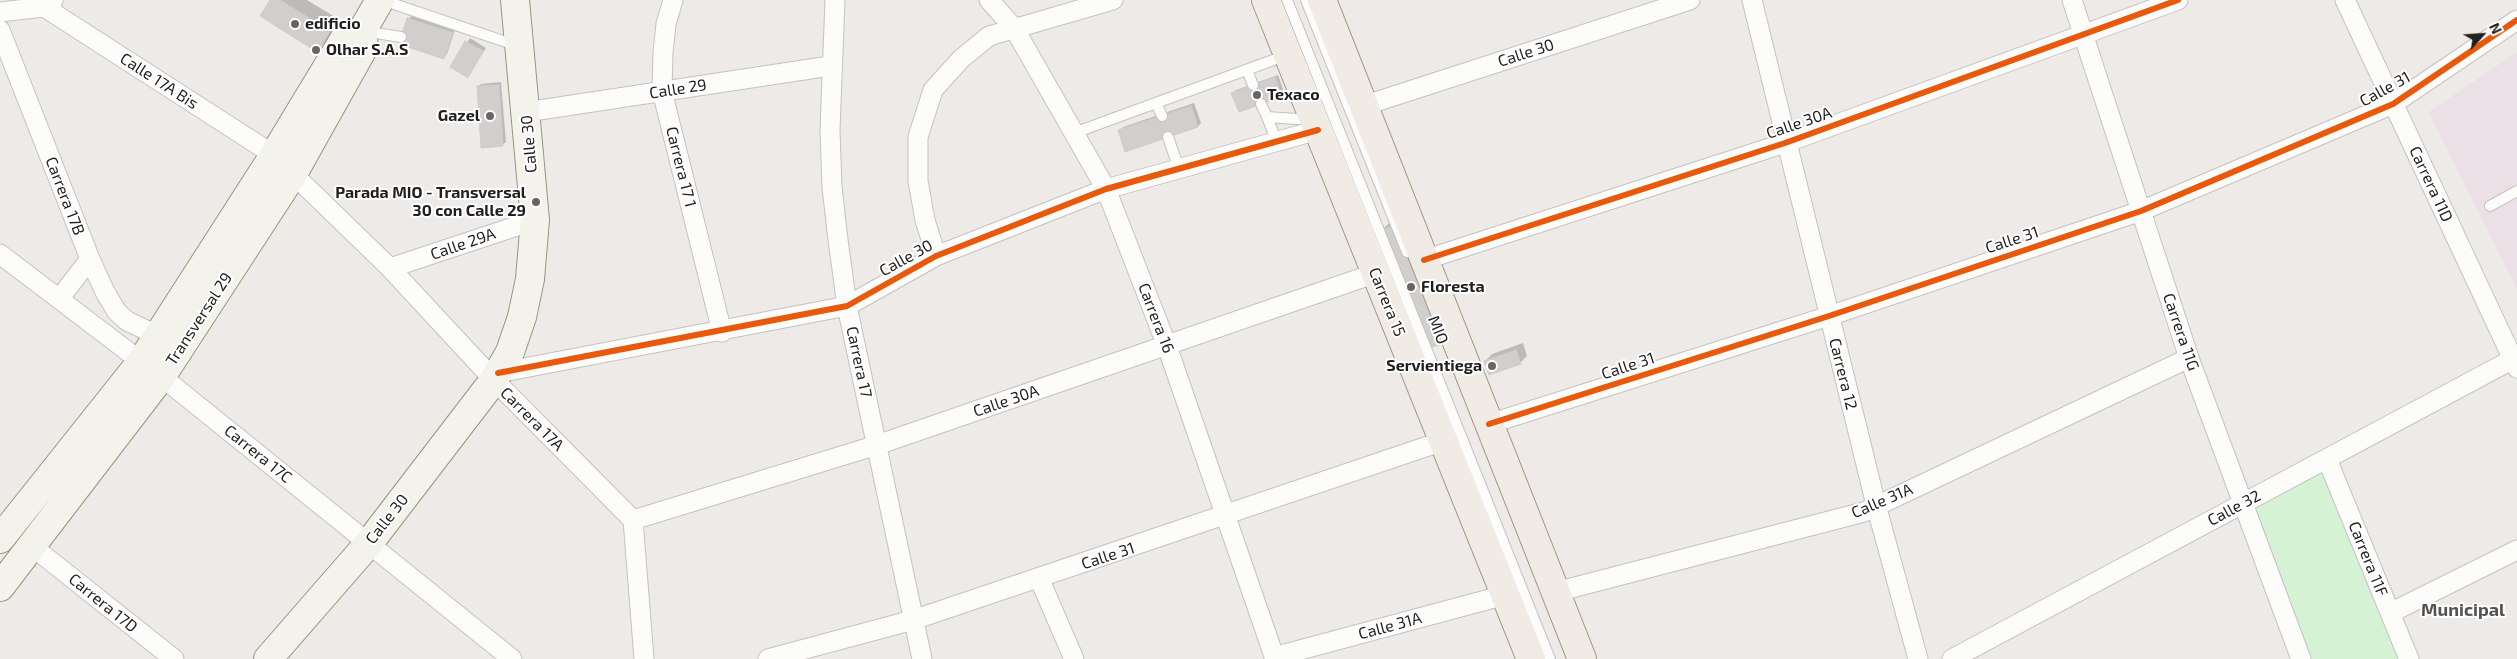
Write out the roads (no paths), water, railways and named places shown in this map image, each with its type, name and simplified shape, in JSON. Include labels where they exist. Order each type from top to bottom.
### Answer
[{"type":"main road","name":"Carrera 15","points":[[1266,0],[1531,659]]},
{"type":"main road","points":[[1322,0],[1363,106],[1418,261],[1489,424],[1582,659]]},
{"type":"street","name":"Transversal 29","points":[[0,539],[151,369],[191,331],[293,174],[364,47],[362,31],[381,0]]},
{"type":"street","name":"Calle 30","points":[[268,659],[369,543],[496,377],[510,352],[522,317],[530,279],[535,220],[514,0]]},
{"type":"street","name":"Carrera 17 1","points":[[673,0],[666,24],[662,91],[722,332]]},
{"type":"street","name":"Carrera 17","points":[[835,0],[830,66],[832,187],[847,306],[922,659]]},
{"type":"street","name":"Carrera 16","points":[[989,0],[1014,28],[1106,189],[1167,346],[1275,658]]},
{"type":"street","points":[[936,256],[924,220],[918,181],[918,137],[933,90],[961,59],[989,36],[1113,0]]},
{"type":"street","name":"Calle 30","points":[[1363,106],[1690,0]]},
{"type":"street","name":"Carrera 12","points":[[1752,0],[1785,143],[1876,505],[1918,659]]},
{"type":"street","name":"Carrera 11G","points":[[2072,0],[2189,358],[2302,659]]},
{"type":"street","name":"Calle 30A","points":[[1418,261],[1785,143],[2178,0]]},
{"type":"street","name":"Carrera 11D","points":[[2344,0],[2516,361]]},
{"type":"street","points":[[0,12],[49,4]]},
{"type":"street","name":"Calle 17A Bis","points":[[49,4],[274,154]]},
{"type":"street","name":"Calle 31","points":[[1489,424],[1829,316],[2141,211],[2393,104],[2517,20]]},
{"type":"street","name":"Carrera 17B","points":[[0,30],[90,258],[117,312],[139,328],[161,331]]},
{"type":"street","name":"Transversal 29","points":[[0,587],[33,547],[151,369],[161,331],[274,154],[346,36],[362,31]]},
{"type":"street","name":"Calle 29","points":[[526,112],[830,66]]},
{"type":"street","name":"Calle 30","points":[[496,377],[847,306],[936,256],[1106,189],[1277,142],[1316,125]]},
{"type":"street","name":"Carrera 17A","points":[[293,174],[390,268],[633,520]]},
{"type":"street","name":"Calle 29A","points":[[390,268],[535,220]]},
{"type":"street","name":"Carrera 17C","points":[[0,254],[151,369],[512,659]]},
{"type":"street","points":[[59,299],[90,258]]},
{"type":"street","name":"Calle 30A","points":[[633,520],[877,445],[1376,273]]},
{"type":"street","points":[[161,331],[191,331]]},
{"type":"street","name":"Calle 31A","points":[[1556,592],[1864,512],[2189,358]]},
{"type":"street","name":"Calle 32","points":[[1952,659],[2244,502],[2516,361]]},
{"type":"street","name":"Calle 31","points":[[768,659],[913,620],[1225,517],[1443,441]]},
{"type":"street","name":"Carrera 11F","points":[[2327,459],[2409,659]]},
{"type":"street","points":[[633,520],[644,659]]},
{"type":"street","name":"Carrera 17D","points":[[33,547],[174,659]]},
{"type":"street","points":[[2390,614],[2517,550]]},
{"type":"street","points":[[1039,578],[1074,659]]},
{"type":"street","name":"Calle 31A","points":[[1275,658],[1505,595]]},
{"type":"lane","points":[[381,0],[444,26],[519,46]]},
{"type":"lane","name":"MIO","points":[[1287,0],[1550,659]]},
{"type":"lane","points":[[1306,0],[1418,261]]},
{"type":"lane","points":[[362,31],[401,37]]},
{"type":"lane","points":[[1074,133],[1288,55]]},
{"type":"lane","points":[[1247,70],[1253,85]]},
{"type":"lane","points":[[1156,103],[1162,116]]},
{"type":"lane","points":[[1261,104],[1277,142]]},
{"type":"lane","points":[[1267,117],[1316,125]]},
{"type":"lane","points":[[1168,137],[1179,169]]},
{"type":"lane","points":[[2490,206],[2517,191]]},
{"type":"place","name":"edificio","points":[[295,24]]},
{"type":"place","name":"Olhar S.A.S","points":[[316,50]]},
{"type":"place","name":"Texaco","points":[[1257,95]]},
{"type":"place","name":"Gazel","points":[[490,116]]},
{"type":"place","name":"Parada MIO - Transversal 30 con Calle 29","points":[[536,202]]},
{"type":"place","name":"Floresta","points":[[1411,287]]},
{"type":"place","name":"Servientiega","points":[[1492,366]]},
{"type":"district","name":"Municipal","points":[[2463,610]]}]
